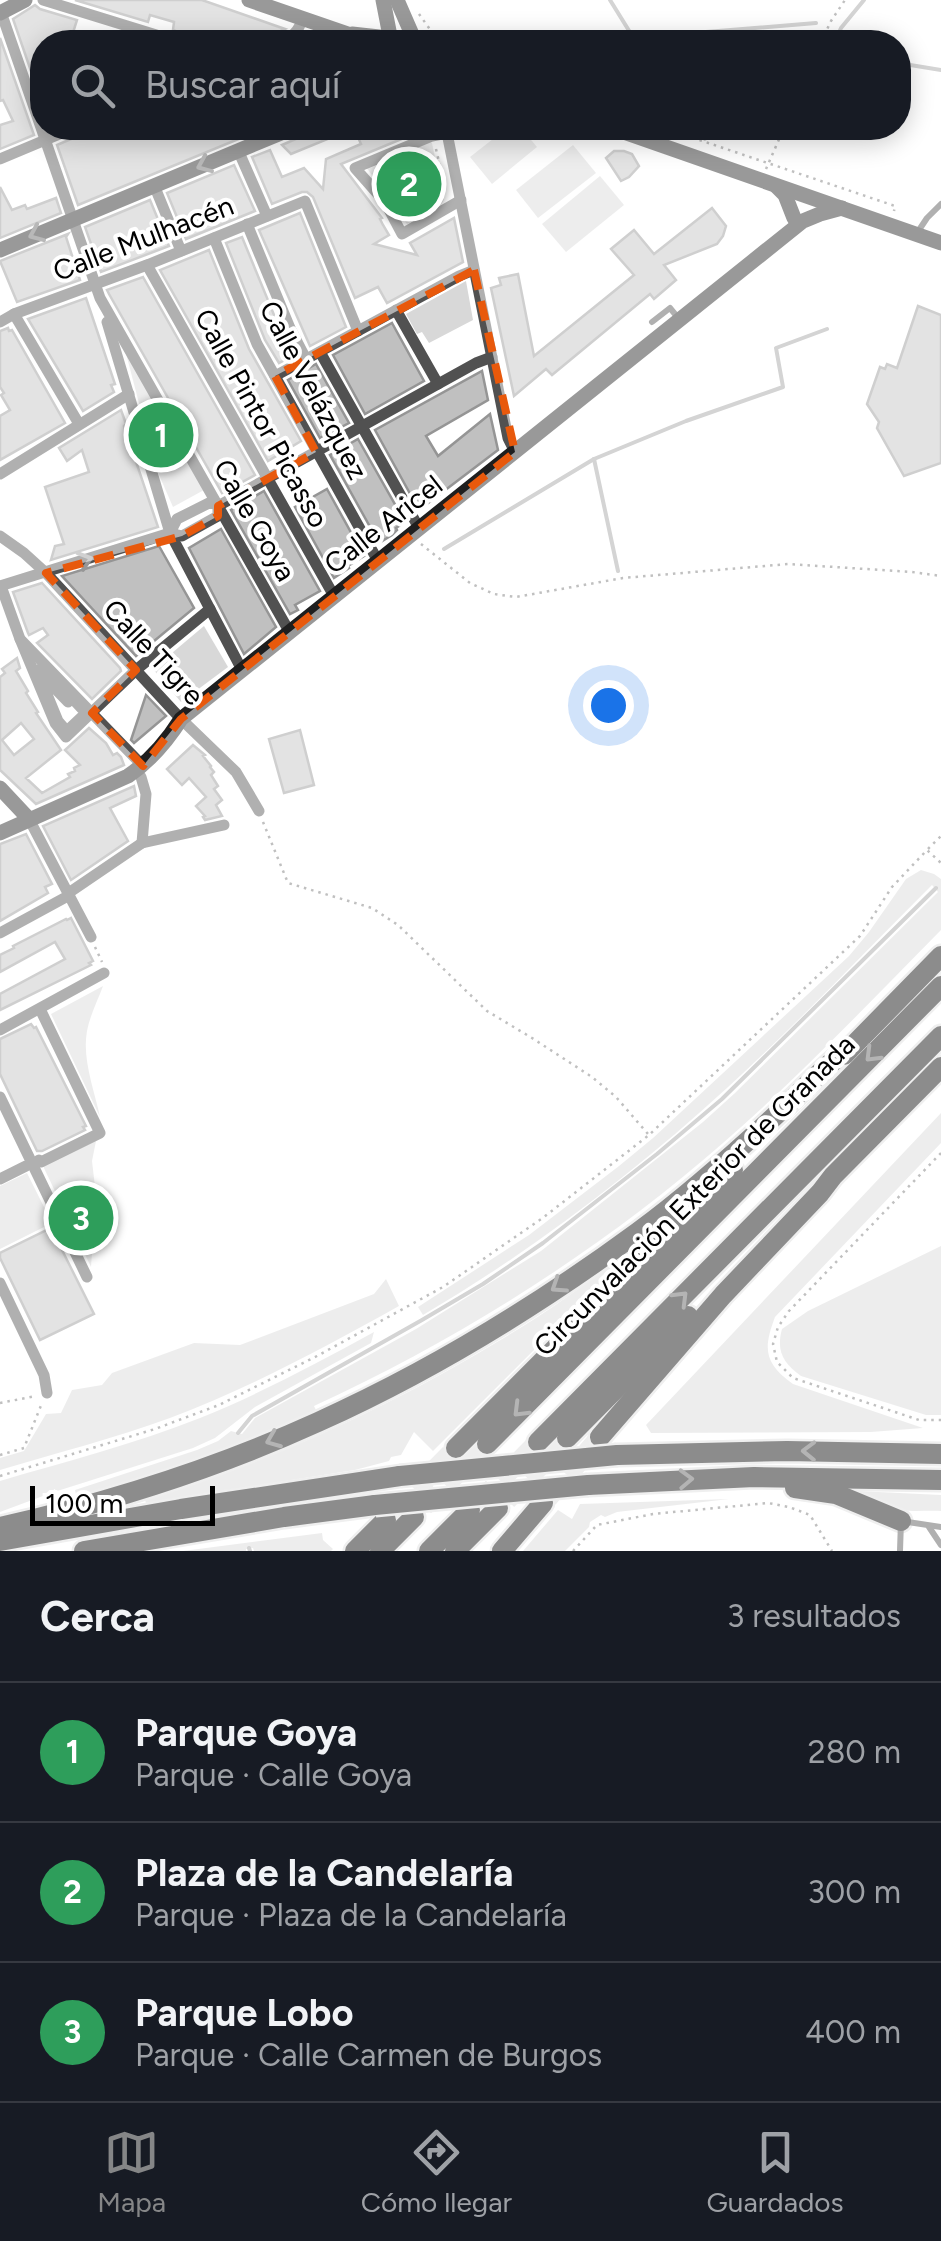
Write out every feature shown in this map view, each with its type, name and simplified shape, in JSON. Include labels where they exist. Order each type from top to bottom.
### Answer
[{"type":"highway","points":[[456,1448],[941,956]]},
{"type":"highway","name":"Circunvalación Exterior de Granada","points":[[486,1444],[941,986]]},
{"type":"highway","points":[[538,1442],[941,1036]]},
{"type":"highway","points":[[0,1527],[62,1513],[206,1466],[318,1423],[412,1374],[509,1318],[638,1231],[728,1158],[850,1047]]},
{"type":"highway","points":[[600,1437],[832,1176],[941,1067]]},
{"type":"highway","points":[[567,1438],[815,1188],[832,1176]]},
{"type":"highway","points":[[870,1452],[941,1441]]},
{"type":"highway","points":[[0,1540],[400,1476],[616,1455],[787,1451],[941,1454]]},
{"type":"highway","points":[[754,1477],[836,1494],[901,1522]]},
{"type":"highway","points":[[84,1551],[284,1517],[380,1513],[588,1485],[754,1477],[941,1480]]},
{"type":"highway","points":[[502,1551],[544,1503]]},
{"type":"highway","points":[[455,1551],[498,1508]]},
{"type":"highway","points":[[429,1551],[470,1510]]},
{"type":"highway","points":[[355,1551],[380,1513]]},
{"type":"highway","points":[[380,1551],[414,1516]]},
{"type":"street","points":[[0,12],[25,0]]},
{"type":"street","points":[[43,0],[139,30]]},
{"type":"street","points":[[249,0],[337,30]]},
{"type":"street","points":[[383,0],[387,30]]},
{"type":"street","points":[[398,0],[412,30]]},
{"type":"street","name":"Calle Goya","points":[[0,12],[30,97]]},
{"type":"street","points":[[299,30],[303,18]]},
{"type":"street","points":[[0,159],[45,140]]},
{"type":"street","name":"Calle Goya","points":[[45,140],[100,298],[289,631]]},
{"type":"street","points":[[246,140],[266,216]]},
{"type":"street","points":[[0,250],[261,140]]},
{"type":"street","points":[[422,140],[355,168],[385,202],[402,234],[460,200]]},
{"type":"street","points":[[449,140],[508,438],[514,452]]},
{"type":"street","points":[[651,140],[768,176],[810,197],[941,243]]},
{"type":"street","points":[[768,176],[784,196],[795,224]]},
{"type":"street","points":[[154,185],[180,251]]},
{"type":"street","name":"Calle Aricel","points":[[795,224],[803,203],[810,197]]},
{"type":"street","name":"Calle Mulhacén","points":[[0,322],[305,201],[358,330]]},
{"type":"street","name":"Calle Aricel","points":[[0,832],[142,772],[181,719],[289,631],[795,224],[842,208]]},
{"type":"street","points":[[247,224],[306,359]]},
{"type":"street","name":"Calle Velázquez","points":[[214,238],[257,344],[378,561]]},
{"type":"street","name":"Calle Pintor Picasso","points":[[147,265],[334,596]]},
{"type":"street","points":[[275,376],[474,270]]},
{"type":"street","points":[[100,298],[170,533],[242,670]]},
{"type":"street","points":[[396,310],[438,384]]},
{"type":"street","points":[[14,314],[78,424]]},
{"type":"street","points":[[320,352],[414,532]]},
{"type":"street","points":[[210,609],[136,670],[66,737],[55,723],[0,586],[170,533],[177,519],[210,502],[218,506],[492,358]]},
{"type":"street","points":[[0,474],[128,394]]},
{"type":"street","name":"Calle Tigre","points":[[0,536],[46,573],[181,719],[236,772],[259,811]]},
{"type":"street","points":[[20,639],[142,772],[146,794],[142,843]]},
{"type":"street","points":[[37,670],[68,702],[72,698],[89,713],[65,728],[58,721],[37,670]]},
{"type":"street","points":[[0,788],[30,819],[90,937]]},
{"type":"street","points":[[0,933],[69,894],[142,843],[224,825]]},
{"type":"street","points":[[0,1030],[104,973]]},
{"type":"street","points":[[0,1179],[100,1133],[40,1009]]},
{"type":"street","points":[[0,1097],[87,1277]]},
{"type":"street","points":[[0,1284],[44,1375],[47,1393]]},
{"type":"lane","points":[[916,234],[941,204]]},
{"type":"lane","points":[[652,322],[670,308],[680,320]]},
{"type":"lane","points":[[900,1551],[901,1522],[941,1527]]},
{"type":"lane","points":[[929,1526],[941,1545]]},
{"type":"path","points":[[826,30],[845,0]]},
{"type":"path","points":[[417,10],[430,30]]},
{"type":"path","points":[[433,140],[443,175]]},
{"type":"path","points":[[690,140],[768,176],[894,206],[893,219]]},
{"type":"path","points":[[768,176],[780,140]]},
{"type":"path","points":[[414,532],[470,583],[494,594],[516,597],[622,578],[788,564],[941,576]]},
{"type":"path","points":[[259,811],[288,883],[372,908],[398,925],[486,1011],[592,1077],[616,1097],[649,1135]]},
{"type":"path","points":[[0,1476],[155,1429],[219,1405],[443,1287],[544,1218],[649,1135],[860,936],[892,886],[941,836]]},
{"type":"path","points":[[927,850],[941,863]]},
{"type":"path","points":[[90,937],[104,973]]},
{"type":"path","points":[[941,1152],[789,1311],[773,1344],[777,1362],[794,1378],[919,1420],[941,1420]]},
{"type":"path","points":[[0,1403],[47,1393]]},
{"type":"path","points":[[0,1455],[24,1448],[47,1393]]},
{"type":"path","points":[[573,1551],[596,1525],[653,1514],[768,1502],[810,1516],[832,1551]]},
{"type":"highlighted area","points":[[474,270],[515,452],[181,719],[143,766],[92,713],[136,670],[46,573],[182,536],[218,516],[218,506],[316,452],[275,376]]},
{"type":"shaded area","points":[[427,140],[432,143],[444,200],[407,224],[366,167]]},
{"type":"shaded area","points":[[492,140],[531,140],[537,147],[492,184],[470,157]]},
{"type":"shaded area","points":[[573,145],[596,173],[538,218],[516,190]]},
{"type":"shaded area","points":[[600,176],[624,205],[566,252],[542,224]]},
{"type":"shaded area","points":[[466,281],[473,320],[429,343],[422,332],[417,334],[406,314]]},
{"type":"shaded area","points":[[124,346],[204,490],[173,507],[156,468]]},
{"type":"shaded area","points":[[204,626],[228,667],[181,702],[153,669]]},
{"type":"shaded area","points":[[921,870],[941,879],[941,930],[752,1118],[628,1220],[476,1321],[314,1406],[317,1412],[218,1452],[77,1499],[75,1490],[197,1450],[231,1431],[242,1434],[255,1418],[416,1329],[541,1251],[735,1093],[938,892],[932,885],[753,1063],[656,1150],[503,1264],[423,1315],[418,1307],[529,1235],[653,1138],[849,956],[906,879]]},
{"type":"shaded area","points":[[103,986],[86,1042],[100,1117],[51,1014]]},
{"type":"shaded area","points":[[941,1113],[941,1143],[775,1317],[768,1347],[771,1362],[793,1384],[923,1428],[871,1432],[651,1433],[646,1425]]},
{"type":"shaded area","points":[[96,1141],[92,1161],[96,1195],[91,1267],[43,1166]]},
{"type":"shaded area","points":[[27,1173],[52,1223],[0,1249],[0,1186]]},
{"type":"shaded area","points":[[941,1246],[941,1415],[926,1415],[801,1376],[785,1361],[780,1344],[782,1329],[808,1311]]},
{"type":"shaded area","points":[[615,1263],[618,1266],[433,1451],[414,1432],[401,1455],[389,1461],[355,1470],[146,1503],[145,1500],[299,1444],[446,1372],[549,1310]]},
{"type":"shaded area","points":[[386,1279],[399,1306],[287,1366],[170,1418],[0,1470],[0,1458],[24,1451],[46,1414],[61,1413],[72,1390],[102,1385],[112,1373],[194,1343],[240,1345],[374,1294]]},
{"type":"shaded area","points":[[374,1332],[371,1343],[255,1407],[215,1438],[0,1512],[0,1481],[200,1418]]},
{"type":"shaded area","points":[[858,1491],[941,1495],[941,1511],[885,1508],[874,1505]]},
{"type":"shaded area","points":[[729,1499],[601,1515],[565,1551],[523,1551],[558,1510],[572,1519],[580,1504]]},
{"type":"shaded area","points":[[322,1533],[331,1551],[183,1551]]},
{"type":"building","points":[[75,0],[202,0],[285,29],[173,30],[174,22],[150,15],[148,22]]},
{"type":"building","points":[[35,5],[77,20],[74,30],[30,30],[30,68],[13,19]]},
{"type":"building","points":[[0,38],[30,124],[30,137],[0,149],[0,125],[13,121],[3,100],[0,101]]},
{"type":"building","points":[[69,140],[236,140],[78,205],[57,145]]},
{"type":"building","points":[[293,140],[325,140],[291,154],[282,145]]},
{"type":"building","points":[[359,140],[399,140],[341,164],[382,218],[389,235],[374,244],[417,255],[410,243],[454,218],[463,262],[387,303],[378,287],[355,298],[313,197],[302,192],[272,204],[252,157],[270,150],[282,177],[304,168],[323,189],[326,159],[361,144]]},
{"type":"building","points":[[614,151],[632,154],[639,166],[621,181],[606,158]]},
{"type":"building","points":[[234,165],[255,211],[186,239],[167,193]]},
{"type":"building","points":[[0,187],[12,210],[56,198],[61,213],[0,238]]},
{"type":"building","points":[[150,200],[169,246],[101,272],[85,227]]},
{"type":"building","points":[[712,208],[726,226],[717,244],[664,265],[676,280],[654,299],[650,294],[552,375],[546,369],[514,396],[491,288],[501,285],[499,278],[518,274],[534,356],[634,275],[611,249],[634,230],[654,254]]},
{"type":"building","points":[[300,213],[346,327],[310,346],[259,230]]},
{"type":"building","points":[[68,234],[80,280],[17,302],[0,261]]},
{"type":"building","points":[[242,237],[294,355],[279,363],[265,340],[226,243]]},
{"type":"building","points":[[209,250],[249,349],[301,441],[268,461],[160,270]]},
{"type":"building","points":[[143,277],[255,475],[222,493],[107,290]]},
{"type":"building","points":[[86,298],[115,384],[111,385],[114,392],[83,411],[28,319]]},
{"type":"building","points":[[918,306],[941,315],[941,463],[904,476],[867,404],[880,367],[885,369],[887,364],[897,368]]},
{"type":"building","points":[[392,323],[424,381],[365,414],[333,355]]},
{"type":"building","points":[[8,328],[65,423],[0,460],[0,416],[10,410],[1,395],[4,393],[0,387],[0,331]]},
{"type":"building","points":[[316,364],[349,423],[320,438],[288,380]]},
{"type":"building","points":[[482,371],[488,400],[426,436],[438,456],[490,414],[498,450],[419,510],[375,430]]},
{"type":"building","points":[[121,410],[158,527],[51,560],[55,546],[64,544],[45,487],[89,472],[82,450],[67,461],[59,448]]},
{"type":"building","points":[[358,439],[405,522],[379,543],[330,455]]},
{"type":"building","points":[[327,489],[364,556],[334,578],[295,507]]},
{"type":"building","points":[[264,491],[320,591],[295,605],[298,610],[290,614],[231,510]]},
{"type":"building","points":[[221,529],[276,627],[244,654],[189,548]]},
{"type":"building","points":[[159,546],[194,608],[136,656],[62,576]]},
{"type":"building","points":[[42,583],[120,668],[92,699],[37,643],[48,635],[43,628],[28,633],[13,592]]},
{"type":"building","points":[[17,658],[20,668],[16,671],[26,693],[61,750],[26,778],[42,793],[70,777],[68,774],[80,765],[65,750],[89,728],[113,755],[121,757],[124,765],[36,804],[0,770],[0,677],[5,673],[2,669]],"holes":[[[21,723],[34,739],[14,755],[2,740]]]},
{"type":"building","points":[[146,695],[166,716],[134,743],[131,740]]},
{"type":"building","points":[[300,730],[314,785],[284,793],[269,739]]},
{"type":"building","points":[[193,745],[205,755],[214,772],[211,775],[218,786],[214,789],[222,800],[216,805],[222,816],[205,820],[196,806],[206,797],[189,778],[182,785],[167,769]]},
{"type":"building","points":[[134,786],[136,796],[110,808],[128,841],[71,880],[43,826]]},
{"type":"building","points":[[26,834],[52,884],[45,887],[48,893],[0,921],[0,844]]},
{"type":"building","points":[[71,918],[93,961],[91,965],[0,1010],[0,994],[65,959],[55,942],[0,972],[0,955]]},
{"type":"building","points":[[31,1024],[86,1126],[42,1151],[37,1151],[0,1074],[0,1039]]},
{"type":"building","points":[[51,1228],[94,1314],[40,1340],[0,1253]]},
{"type":"waterway","points":[[610,0],[629,30]]},
{"type":"waterway","points":[[840,30],[864,0]]},
{"type":"waterway","points":[[730,30],[816,23]]},
{"type":"waterway","points":[[911,65],[941,70]]},
{"type":"waterway","points":[[444,549],[594,459],[783,387],[776,348],[827,329]]},
{"type":"waterway","points":[[594,459],[618,571]]},
{"type":"waterway","points":[[238,1433],[252,1416],[483,1284],[543,1243],[657,1154],[722,1099],[936,888]]},
{"type":"tunnel","points":[[548,1498],[600,1437]]},
{"type":"tunnel","points":[[507,1500],[567,1438]]},
{"type":"tunnel","points":[[479,1502],[538,1442]]},
{"type":"tunnel","points":[[424,1506],[487,1444]]},
{"type":"tunnel","points":[[394,1511],[456,1448]]},
{"type":"place","name":"Plaza de la Candelaría","points":[[409,184]]},
{"type":"place","name":"Parque Goya","points":[[161,435]]},
{"type":"place","name":"Parque Lobo","points":[[81,1218]]}]
